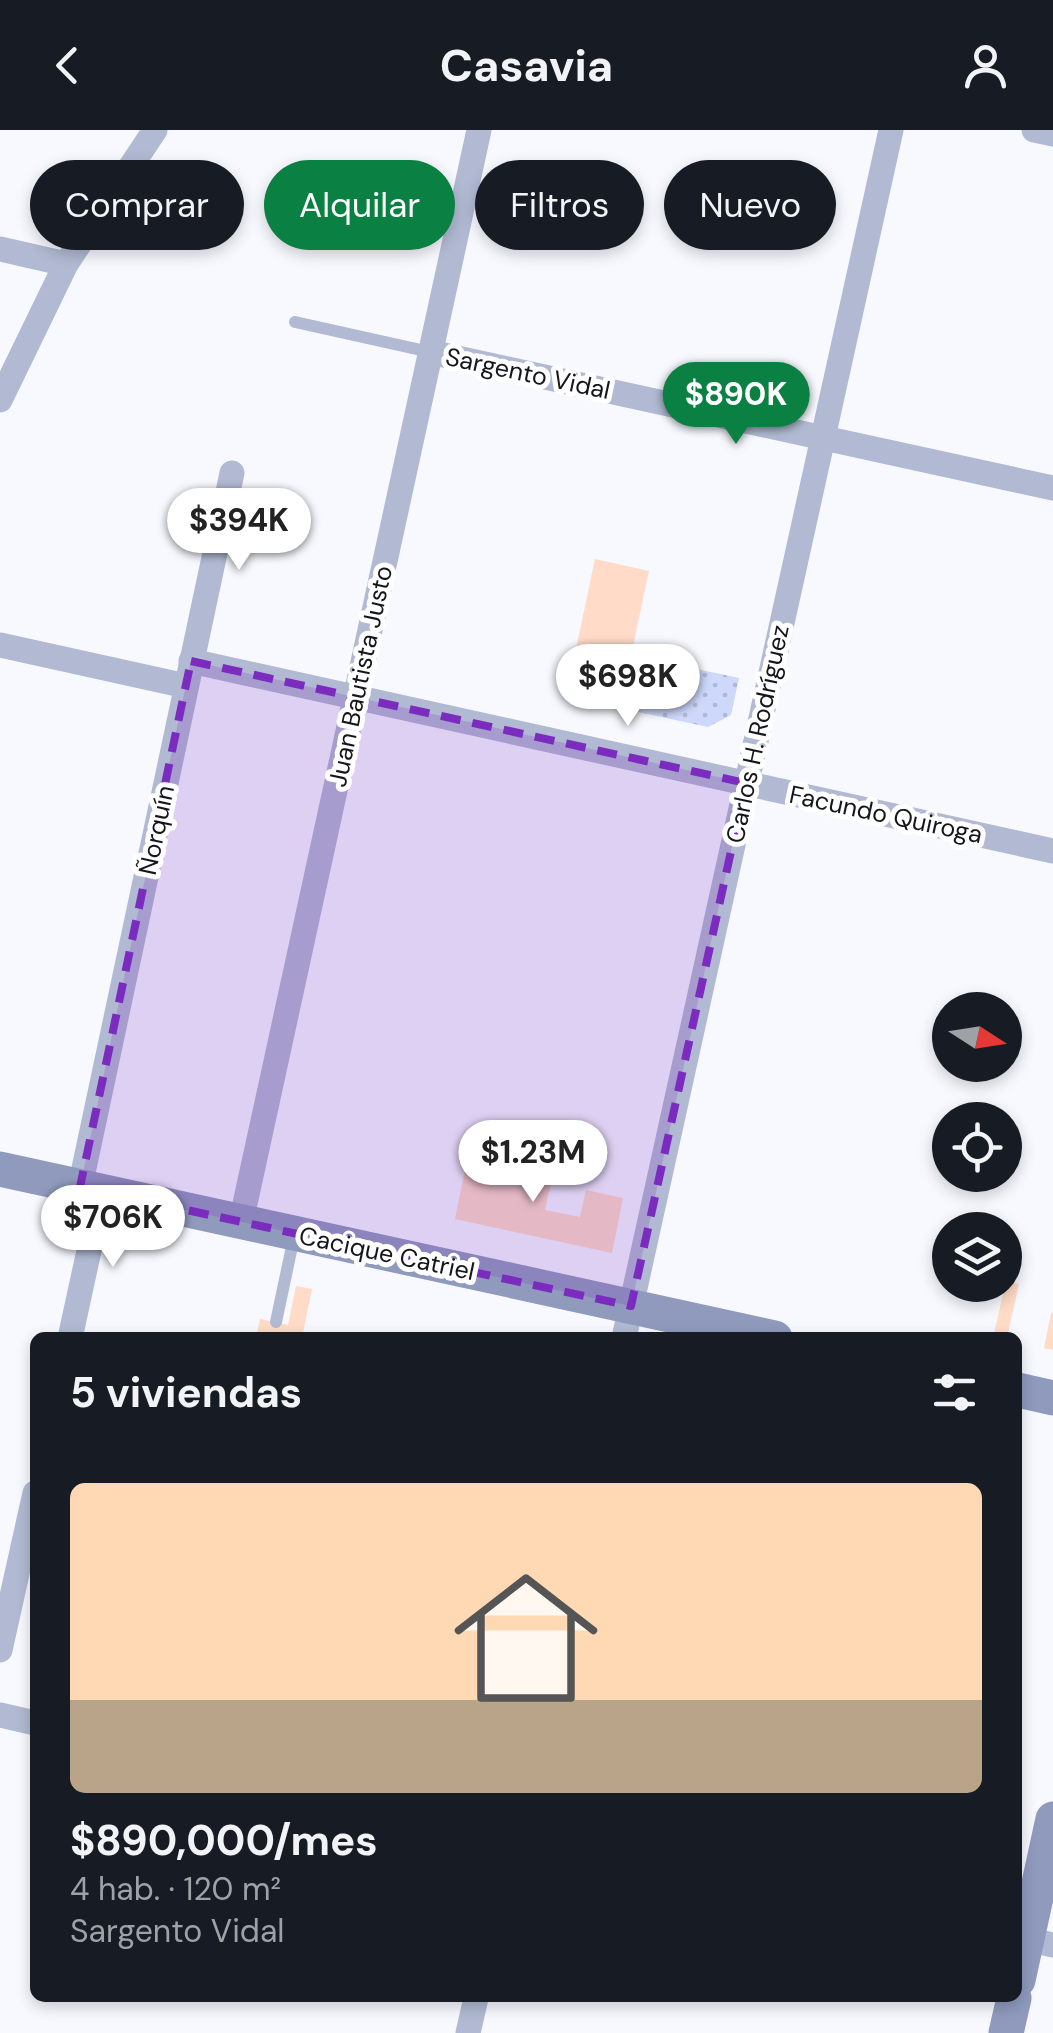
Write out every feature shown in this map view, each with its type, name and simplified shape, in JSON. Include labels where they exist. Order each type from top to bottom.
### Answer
[{"type":"street","points":[[0,400],[66,264],[155,130]]},
{"type":"street","name":"Juan Bautista Justo","points":[[241,1222],[479,130]]},
{"type":"street","name":"Carlos H. Rodríguez","points":[[627,1322],[891,130]]},
{"type":"street","points":[[1034,130],[1053,134]]},
{"type":"street","points":[[0,249],[66,264]]},
{"type":"street","name":"Sargento Vidal","points":[[430,352],[1053,488]]},
{"type":"street","name":"Ñorquín","points":[[91,1189],[189,673],[232,473]]},
{"type":"street","name":"Facundo Quiroga","points":[[0,645],[356,697],[1053,851]]},
{"type":"street","name":"Cacique Catriel","points":[[0,1169],[294,1233],[627,1322],[720,1332]]},
{"type":"street","points":[[71,1332],[91,1189]]},
{"type":"street","points":[[1022,1391],[1053,1398]]},
{"type":"street","points":[[0,1650],[30,1515]]},
{"type":"street","points":[[0,1715],[30,1722]]},
{"type":"street","points":[[1022,1969],[1032,1940],[1053,1818]]},
{"type":"street","points":[[468,2033],[475,2002]]},
{"type":"street","points":[[1006,2033],[1013,2002]]},
{"type":"lane","name":"Sargento Vidal","points":[[295,322],[430,352]]},
{"type":"lane","points":[[276,1322],[294,1233]]},
{"type":"highlighted area","points":[[191,661],[746,783],[631,1306],[80,1187]]},
{"type":"shaded area","points":[[631,655],[739,678],[731,715],[708,727],[620,708]]},
{"type":"building","points":[[595,559],[649,571],[631,655],[611,651],[600,703],[566,696]]},
{"type":"building","points":[[506,1145],[526,1149],[520,1176],[551,1183],[545,1210],[580,1217],[586,1190],[623,1198],[612,1253],[455,1219],[468,1155],[502,1163]]},
{"type":"building","points":[[296,1286],[312,1289],[303,1332],[257,1332],[260,1319],[288,1325]]},
{"type":"building","points":[[1001,1302],[1015,1302],[1008,1332],[994,1332]]},
{"type":"building","points":[[1053,1313],[1053,1350],[1044,1348]]}]
